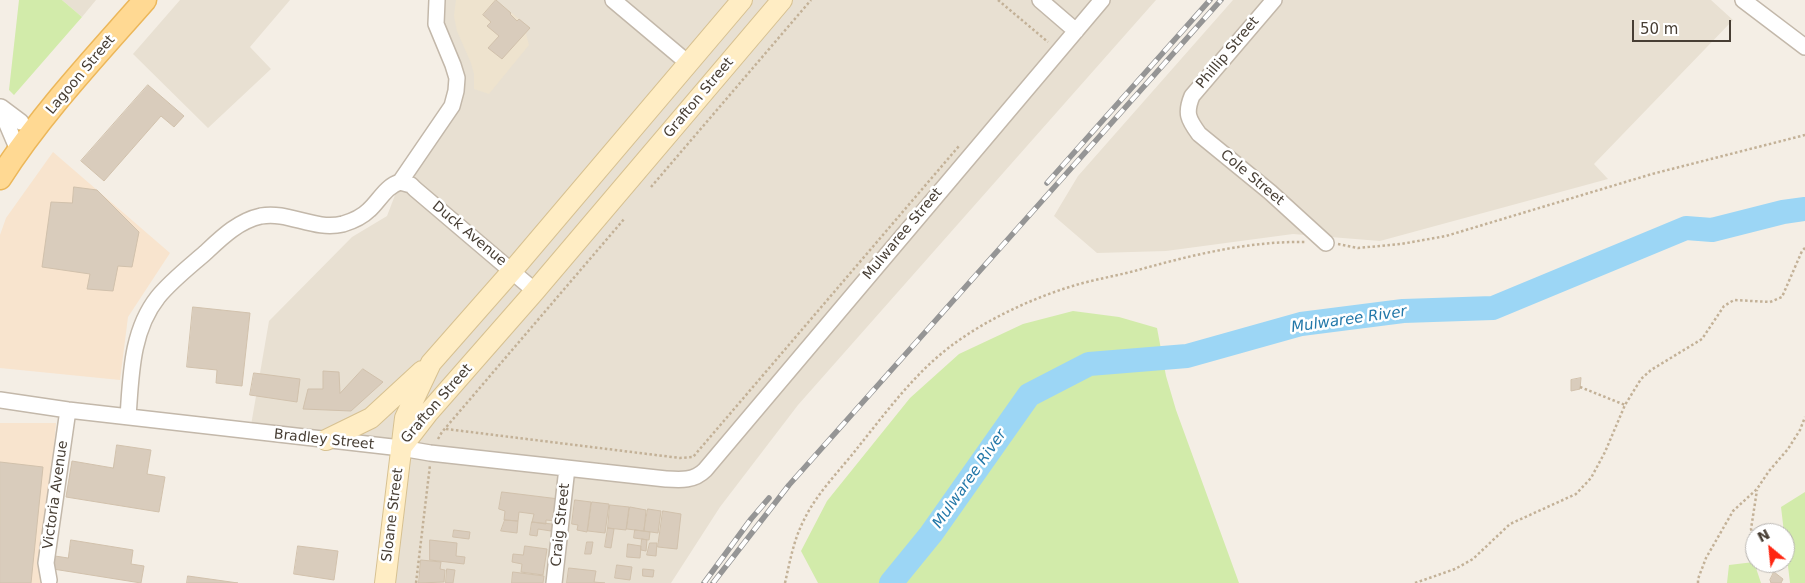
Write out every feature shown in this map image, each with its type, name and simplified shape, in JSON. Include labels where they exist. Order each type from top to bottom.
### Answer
[{"type":"main road","name":"Lagoon Street","points":[[9,138],[127,0]]},
{"type":"main road","name":"Lagoon Street","points":[[9,138],[61,96],[145,0]]},
{"type":"main road","points":[[0,178],[9,138]]},
{"type":"street","points":[[128,417],[135,351],[140,328],[151,306],[164,290],[213,246],[240,225],[262,216],[287,216],[311,224],[328,226],[350,222],[369,210],[390,187],[400,182],[452,106],[456,91],[457,78],[436,24],[437,0]]},
{"type":"street","points":[[613,0],[688,63]]},
{"type":"street","name":"Grafton Street","points":[[401,448],[405,418],[431,363],[512,271],[742,0]]},
{"type":"street","name":"Grafton Street","points":[[401,448],[782,0]]},
{"type":"street","points":[[1040,0],[1070,26]]},
{"type":"street","name":"Mulwaree Street","points":[[705,470],[1070,26],[1102,0]]},
{"type":"street","name":"Phillip Street","points":[[1187,109],[1192,96],[1206,78],[1274,0]]},
{"type":"street","points":[[1743,0],[1805,47]]},
{"type":"street","points":[[0,107],[9,138]]},
{"type":"street","name":"Cole Street","points":[[1187,109],[1190,122],[1199,134],[1277,198],[1326,242]]},
{"type":"street","name":"Duck Avenue","points":[[400,182],[411,185],[416,189],[535,291]]},
{"type":"street","points":[[326,440],[371,418],[431,363]]},
{"type":"street","name":"Bradley Street","points":[[0,400],[68,410],[401,448],[430,453],[683,480],[700,475],[705,470]]},
{"type":"street","name":"Victoria Avenue","points":[[49,580],[46,563],[68,410]]},
{"type":"street","name":"Sloane Street","points":[[385,583],[401,448]]},
{"type":"street","name":"Craig Street","points":[[554,583],[567,468]]},
{"type":"path","points":[[651,187],[811,0]]},
{"type":"path","points":[[998,0],[1048,42],[1070,26]]},
{"type":"path","points":[[785,583],[805,516],[887,411],[934,360],[965,336],[1032,301],[1056,291],[1164,261],[1199,254],[1291,242],[1326,242],[1358,248],[1402,244],[1446,236],[1652,174],[1805,135]]},
{"type":"path","points":[[446,429],[680,458],[692,457],[960,144]]},
{"type":"path","points":[[416,583],[429,480],[430,453],[446,429],[624,218]]},
{"type":"path","points":[[1415,583],[1455,569],[1473,559],[1510,524],[1576,494],[1591,478],[1605,452],[1625,405],[1642,379],[1652,370],[1702,339],[1724,306],[1734,300],[1770,302],[1782,298],[1805,248]]},
{"type":"path","points":[[1580,387],[1625,405]]},
{"type":"path","points":[[1698,583],[1698,578],[1706,558],[1733,511],[1758,489],[1769,471],[1788,449],[1800,430],[1805,417]]},
{"type":"path","points":[[1752,523],[1758,489]]},
{"type":"shaded area","points":[[62,0],[96,0],[82,17]]},
{"type":"shaded area","points":[[180,0],[290,0],[250,47],[271,69],[208,128],[133,54]]},
{"type":"shaded area","points":[[437,0],[1156,0],[798,405],[720,507],[671,583],[385,583],[401,448],[250,431],[269,321],[352,237],[387,216],[400,182],[456,91]]},
{"type":"shaded area","points":[[456,0],[496,0],[530,28],[526,33],[529,45],[489,94],[474,89],[474,74],[471,63],[457,31],[454,16]]},
{"type":"shaded area","points":[[1233,0],[1711,0],[1733,20],[1594,164],[1608,179],[1380,241],[1293,234],[1166,251],[1097,253],[1054,216],[1078,176]]},
{"type":"shaded area","points":[[53,152],[170,253],[128,317],[120,380],[0,368],[0,235],[6,218]]},
{"type":"shaded area","points":[[0,423],[56,423],[44,583],[0,583]]},
{"type":"green space","points":[[19,0],[62,0],[82,17],[14,95],[9,90]]},
{"type":"green space","points":[[1073,311],[1119,317],[1157,328],[1166,376],[1176,410],[1239,583],[818,583],[801,551],[827,501],[910,398],[959,354],[1023,324]]},
{"type":"green space","points":[[1805,492],[1805,583],[1790,583],[1789,573],[1795,573],[1795,523],[1783,523],[1781,507]]},
{"type":"green space","points":[[1745,563],[1745,573],[1758,573],[1761,583],[1727,583],[1729,565]]},
{"type":"building","points":[[496,0],[517,21],[519,19],[530,28],[502,59],[488,48],[499,36],[487,26],[491,22],[483,15]]},
{"type":"building","points":[[148,85],[184,116],[174,127],[161,116],[104,181],[81,161]]},
{"type":"building","points":[[74,187],[97,190],[139,232],[132,267],[118,266],[113,291],[87,289],[90,274],[42,267],[51,202],[72,203]]},
{"type":"building","points":[[193,307],[250,313],[242,386],[216,383],[217,370],[187,367]]},
{"type":"building","points":[[363,369],[383,382],[351,411],[303,409],[308,389],[323,389],[323,371],[339,372],[340,393]]},
{"type":"building","points":[[254,373],[300,379],[297,402],[250,395]]},
{"type":"building","points":[[1581,378],[1580,389],[1571,391],[1571,380]]},
{"type":"building","points":[[117,445],[151,450],[147,474],[165,477],[159,512],[66,497],[72,461],[113,468]]},
{"type":"building","points":[[0,462],[43,467],[31,583],[0,583]]},
{"type":"building","points":[[502,492],[559,499],[556,521],[546,520],[546,524],[532,522],[534,514],[519,512],[518,521],[504,520],[505,511],[499,509]]},
{"type":"building","points":[[575,500],[591,502],[587,532],[577,530],[578,525],[572,524]]},
{"type":"building","points":[[592,502],[609,504],[605,533],[588,531]]},
{"type":"building","points":[[610,505],[629,507],[626,530],[608,528]]},
{"type":"building","points":[[630,507],[646,510],[644,531],[627,529]]},
{"type":"building","points":[[648,509],[661,511],[658,533],[644,531]]},
{"type":"building","points":[[663,511],[681,514],[677,549],[658,547]]},
{"type":"building","points":[[505,520],[518,521],[517,533],[501,531]]},
{"type":"building","points":[[532,522],[552,524],[551,531],[538,529],[537,536],[530,535]]},
{"type":"building","points":[[608,528],[614,529],[611,548],[605,547]]},
{"type":"building","points":[[454,530],[470,532],[469,539],[453,537]]},
{"type":"building","points":[[635,530],[650,532],[649,540],[634,538]]},
{"type":"building","points":[[642,539],[647,540],[646,551],[641,550]]},
{"type":"building","points":[[71,540],[133,550],[131,564],[144,566],[141,583],[53,569],[55,556],[68,558]]},
{"type":"building","points":[[430,540],[457,543],[456,556],[465,557],[464,564],[430,560]]},
{"type":"building","points":[[587,542],[593,542],[591,554],[585,554]]},
{"type":"building","points":[[650,543],[657,543],[656,556],[647,555]]},
{"type":"building","points":[[628,544],[641,546],[640,558],[627,557]]},
{"type":"building","points":[[298,546],[338,551],[334,580],[294,574]]},
{"type":"building","points":[[525,546],[547,549],[543,575],[521,572],[522,564],[512,562],[513,554],[523,555]]},
{"type":"building","points":[[421,560],[441,562],[440,569],[445,570],[444,582],[419,583]]},
{"type":"building","points":[[617,565],[632,567],[630,580],[615,578]]},
{"type":"building","points":[[569,568],[596,571],[594,582],[605,583],[567,583]]},
{"type":"building","points":[[447,569],[455,570],[453,583],[446,583]]},
{"type":"building","points":[[643,569],[654,570],[653,577],[643,576]]},
{"type":"building","points":[[513,572],[544,576],[543,583],[512,583]]},
{"type":"building","points":[[1774,573],[1783,579],[1781,583],[1771,583],[1770,580]]},
{"type":"building","points":[[188,576],[238,583],[187,583]]},
{"type":"waterway","name":"Mulwaree River","points":[[891,583],[931,534],[1029,395],[1089,364],[1187,356],[1301,324],[1403,311],[1493,308],[1686,228],[1712,230],[1783,212],[1805,209]]},
{"type":"railway","points":[[1047,183],[1210,0]]},
{"type":"railway","points":[[713,583],[789,485],[1221,0]]},
{"type":"railway","points":[[704,583],[751,519],[769,498]]}]
